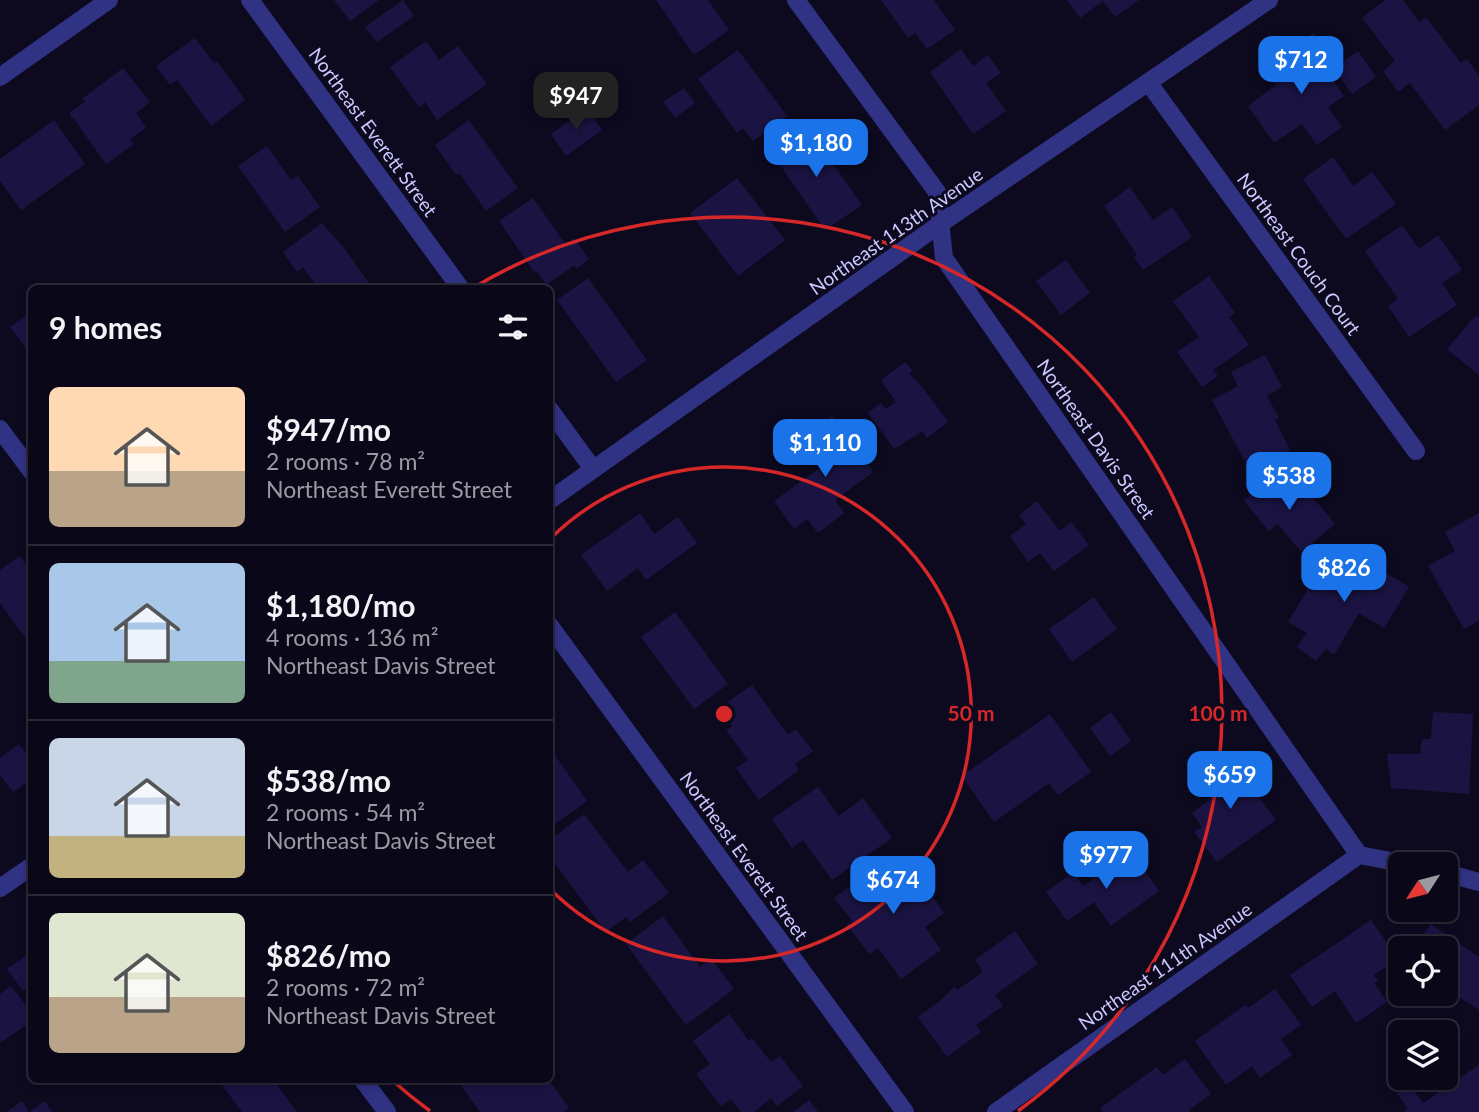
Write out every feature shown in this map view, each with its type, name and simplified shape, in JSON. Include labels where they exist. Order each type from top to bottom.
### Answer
[{"type":"street","points":[[0,77],[109,0]]},
{"type":"street","name":"Northeast Everett Street","points":[[250,0],[458,285]]},
{"type":"street","name":"Northeast Davis Street","points":[[796,0],[937,192],[944,258],[1359,855]]},
{"type":"street","name":"Northeast 113th Avenue","points":[[553,498],[940,225],[1269,0]]},
{"type":"street","name":"Northeast Couch Court","points":[[1148,82],[1416,451]]},
{"type":"street","points":[[553,414],[593,469]]},
{"type":"street","points":[[0,429],[28,467]]},
{"type":"street","name":"Northeast Everett Street","points":[[553,630],[905,1112]]},
{"type":"street","points":[[1359,855],[1388,861]]},
{"type":"street","name":"Northeast 111th Avenue","points":[[996,1112],[1359,855]]},
{"type":"street","points":[[0,888],[28,869]]},
{"type":"street","points":[[1458,876],[1479,882]]},
{"type":"street","points":[[365,1083],[387,1112]]},
{"type":"building","points":[[334,0],[379,0],[350,21]]},
{"type":"building","points":[[403,0],[414,16],[377,42],[365,27]]},
{"type":"building","points":[[656,0],[708,0],[729,30],[694,55]]},
{"type":"building","points":[[881,0],[934,0],[955,30],[927,49],[915,33],[908,38]]},
{"type":"building","points":[[1067,0],[1139,0],[1115,17],[1103,1],[1080,18]]},
{"type":"building","points":[[1385,0],[1403,0],[1419,22],[1426,17],[1461,63],[1467,59],[1479,76],[1479,105],[1445,130],[1410,83],[1398,92],[1383,71],[1395,61],[1362,18]]},
{"type":"building","points":[[1313,33],[1334,68],[1328,73],[1344,96],[1328,107],[1342,127],[1317,145],[1302,124],[1274,143],[1248,106],[1276,85],[1272,80],[1293,66],[1284,53]]},
{"type":"building","points":[[195,38],[214,63],[217,61],[245,100],[211,126],[177,80],[170,85],[156,66]]},
{"type":"building","points":[[426,41],[439,60],[458,46],[487,84],[437,120],[425,102],[419,107],[390,67]]},
{"type":"building","points":[[961,49],[973,66],[988,55],[1001,73],[986,83],[1006,111],[973,134],[930,72]]},
{"type":"building","points":[[738,50],[787,116],[753,141],[743,128],[737,133],[698,79]]},
{"type":"building","points":[[1358,51],[1376,77],[1352,94],[1334,68]]},
{"type":"building","points":[[123,68],[150,102],[136,113],[146,128],[130,139],[134,144],[106,164],[69,113],[85,102],[82,99]]},
{"type":"building","points":[[684,88],[695,103],[675,118],[663,102]]},
{"type":"building","points":[[587,108],[602,130],[566,156],[551,134]]},
{"type":"building","points":[[54,120],[85,164],[21,210],[0,181],[0,159]]},
{"type":"building","points":[[469,120],[518,188],[486,211],[435,145]]},
{"type":"building","points":[[798,129],[815,152],[821,147],[862,205],[825,230],[769,149]]},
{"type":"building","points":[[267,146],[291,180],[298,176],[320,207],[285,232],[238,166]]},
{"type":"building","points":[[1333,157],[1353,186],[1372,172],[1396,204],[1346,239],[1303,179]]},
{"type":"building","points":[[737,178],[785,240],[738,276],[690,213]]},
{"type":"building","points":[[1130,187],[1153,220],[1172,207],[1192,237],[1143,270],[1134,257],[1137,255],[1104,206]]},
{"type":"building","points":[[533,198],[566,245],[574,238],[589,259],[576,269],[575,265],[546,285],[499,221]]},
{"type":"building","points":[[322,223],[370,285],[316,285],[303,267],[297,272],[283,252]]},
{"type":"building","points":[[1402,225],[1419,249],[1438,235],[1462,270],[1442,283],[1457,305],[1409,337],[1388,306],[1398,299],[1365,251]]},
{"type":"building","points":[[1066,260],[1090,293],[1061,315],[1036,281]]},
{"type":"building","points":[[1209,276],[1235,313],[1229,317],[1249,345],[1213,370],[1218,376],[1202,387],[1177,352],[1199,337],[1173,301]]},
{"type":"building","points":[[588,278],[647,360],[616,382],[557,300]]},
{"type":"building","points":[[28,315],[28,351],[10,327]]},
{"type":"building","points":[[1476,315],[1479,318],[1479,375],[1447,349]]},
{"type":"building","points":[[1265,355],[1282,387],[1267,396],[1279,418],[1275,420],[1290,450],[1250,471],[1212,400],[1238,386],[1231,372]]},
{"type":"building","points":[[905,362],[913,371],[909,373],[948,422],[927,438],[923,431],[894,449],[868,413],[881,403],[886,409],[896,402],[881,380]]},
{"type":"building","points":[[832,416],[873,472],[835,500],[844,513],[818,533],[807,519],[794,529],[774,501],[824,465],[803,437]]},
{"type":"building","points":[[1280,471],[1303,500],[1310,494],[1335,524],[1301,552],[1278,524],[1269,531],[1244,501]]},
{"type":"building","points":[[1037,501],[1060,531],[1071,522],[1089,545],[1054,571],[1040,553],[1028,562],[1010,536],[1026,524],[1019,515]]},
{"type":"building","points":[[640,513],[654,534],[678,517],[697,543],[646,580],[638,568],[607,591],[581,555]]},
{"type":"building","points":[[1479,513],[1479,621],[1464,629],[1428,566],[1455,551],[1445,532]]},
{"type":"building","points":[[1329,554],[1356,570],[1362,559],[1409,587],[1384,628],[1359,613],[1334,655],[1326,649],[1316,661],[1297,647],[1307,633],[1288,622]]},
{"type":"building","points":[[20,556],[28,567],[28,642],[0,603],[0,570]]},
{"type":"building","points":[[1094,597],[1117,629],[1072,662],[1049,629]]},
{"type":"building","points":[[675,612],[728,684],[694,709],[641,637]]},
{"type":"building","points":[[752,685],[788,735],[796,729],[813,751],[795,764],[799,770],[759,800],[736,768],[748,760],[726,730],[732,727],[719,708]]},
{"type":"building","points":[[1111,712],[1131,741],[1110,756],[1090,728]]},
{"type":"building","points":[[1433,712],[1473,714],[1469,794],[1391,788],[1387,754],[1420,754],[1422,739],[1431,739]]},
{"type":"building","points":[[1050,714],[1091,772],[1058,795],[1049,783],[994,822],[962,776]]},
{"type":"building","points":[[19,744],[28,756],[28,782],[13,792],[0,775],[0,758]]},
{"type":"building","points":[[553,752],[587,801],[553,826]]},
{"type":"building","points":[[1231,758],[1276,820],[1217,862],[1194,832],[1202,827],[1192,813],[1210,799],[1197,782]]},
{"type":"building","points":[[818,787],[839,816],[863,798],[892,838],[832,880],[803,840],[792,848],[772,819]]},
{"type":"building","points":[[584,814],[628,872],[643,860],[669,893],[630,922],[626,917],[606,932],[553,861],[553,838]]},
{"type":"building","points":[[1131,852],[1159,891],[1111,926],[1094,902],[1067,921],[1046,892],[1073,872],[1083,886]]},
{"type":"building","points":[[908,861],[944,913],[925,927],[941,950],[901,979],[878,948],[869,954],[847,925],[853,922],[834,898],[879,865],[887,875]]},
{"type":"building","points":[[663,916],[700,967],[711,958],[734,989],[686,1025],[626,944]]},
{"type":"building","points":[[1371,920],[1388,945],[1388,966],[1374,975],[1378,981],[1374,983],[1387,1002],[1356,1023],[1335,991],[1312,1007],[1290,975]]},
{"type":"building","points":[[1431,924],[1448,936],[1422,936]]},
{"type":"building","points":[[1015,931],[1038,964],[995,995],[1003,1006],[976,1025],[981,1032],[947,1057],[918,1017],[954,987],[957,990],[983,972],[975,960]]},
{"type":"building","points":[[1458,943],[1479,957],[1479,1010],[1458,997]]},
{"type":"building","points":[[27,955],[28,988],[23,991],[7,969]]},
{"type":"building","points":[[11,986],[28,1008],[28,1024],[0,1043],[0,994]]},
{"type":"building","points":[[1275,989],[1301,1025],[1281,1039],[1292,1055],[1260,1078],[1252,1066],[1226,1085],[1195,1041],[1245,1005],[1248,1008]]},
{"type":"building","points":[[729,1014],[749,1041],[752,1038],[771,1062],[780,1056],[803,1086],[777,1106],[771,1098],[754,1112],[741,1112],[731,1099],[721,1106],[696,1074],[710,1064],[693,1041]]},
{"type":"building","points":[[1185,1059],[1211,1094],[1189,1110],[1191,1112],[1103,1112],[1100,1108],[1157,1067],[1163,1075]]},
{"type":"building","points":[[1479,1065],[1479,1112],[1403,1112],[1408,1109],[1397,1094],[1403,1090],[1414,1090],[1423,1103],[1442,1090],[1458,1090],[1458,1079]]},
{"type":"building","points":[[275,1083],[297,1112],[242,1112],[222,1085]]},
{"type":"building","points":[[459,1083],[551,1083],[569,1108],[563,1112],[480,1112]]},
{"type":"building","points":[[809,1100],[818,1112],[793,1112]]},
{"type":"building","points":[[22,1101],[29,1112],[7,1112]]},
{"type":"building","points":[[45,1101],[52,1112],[29,1112]]}]
